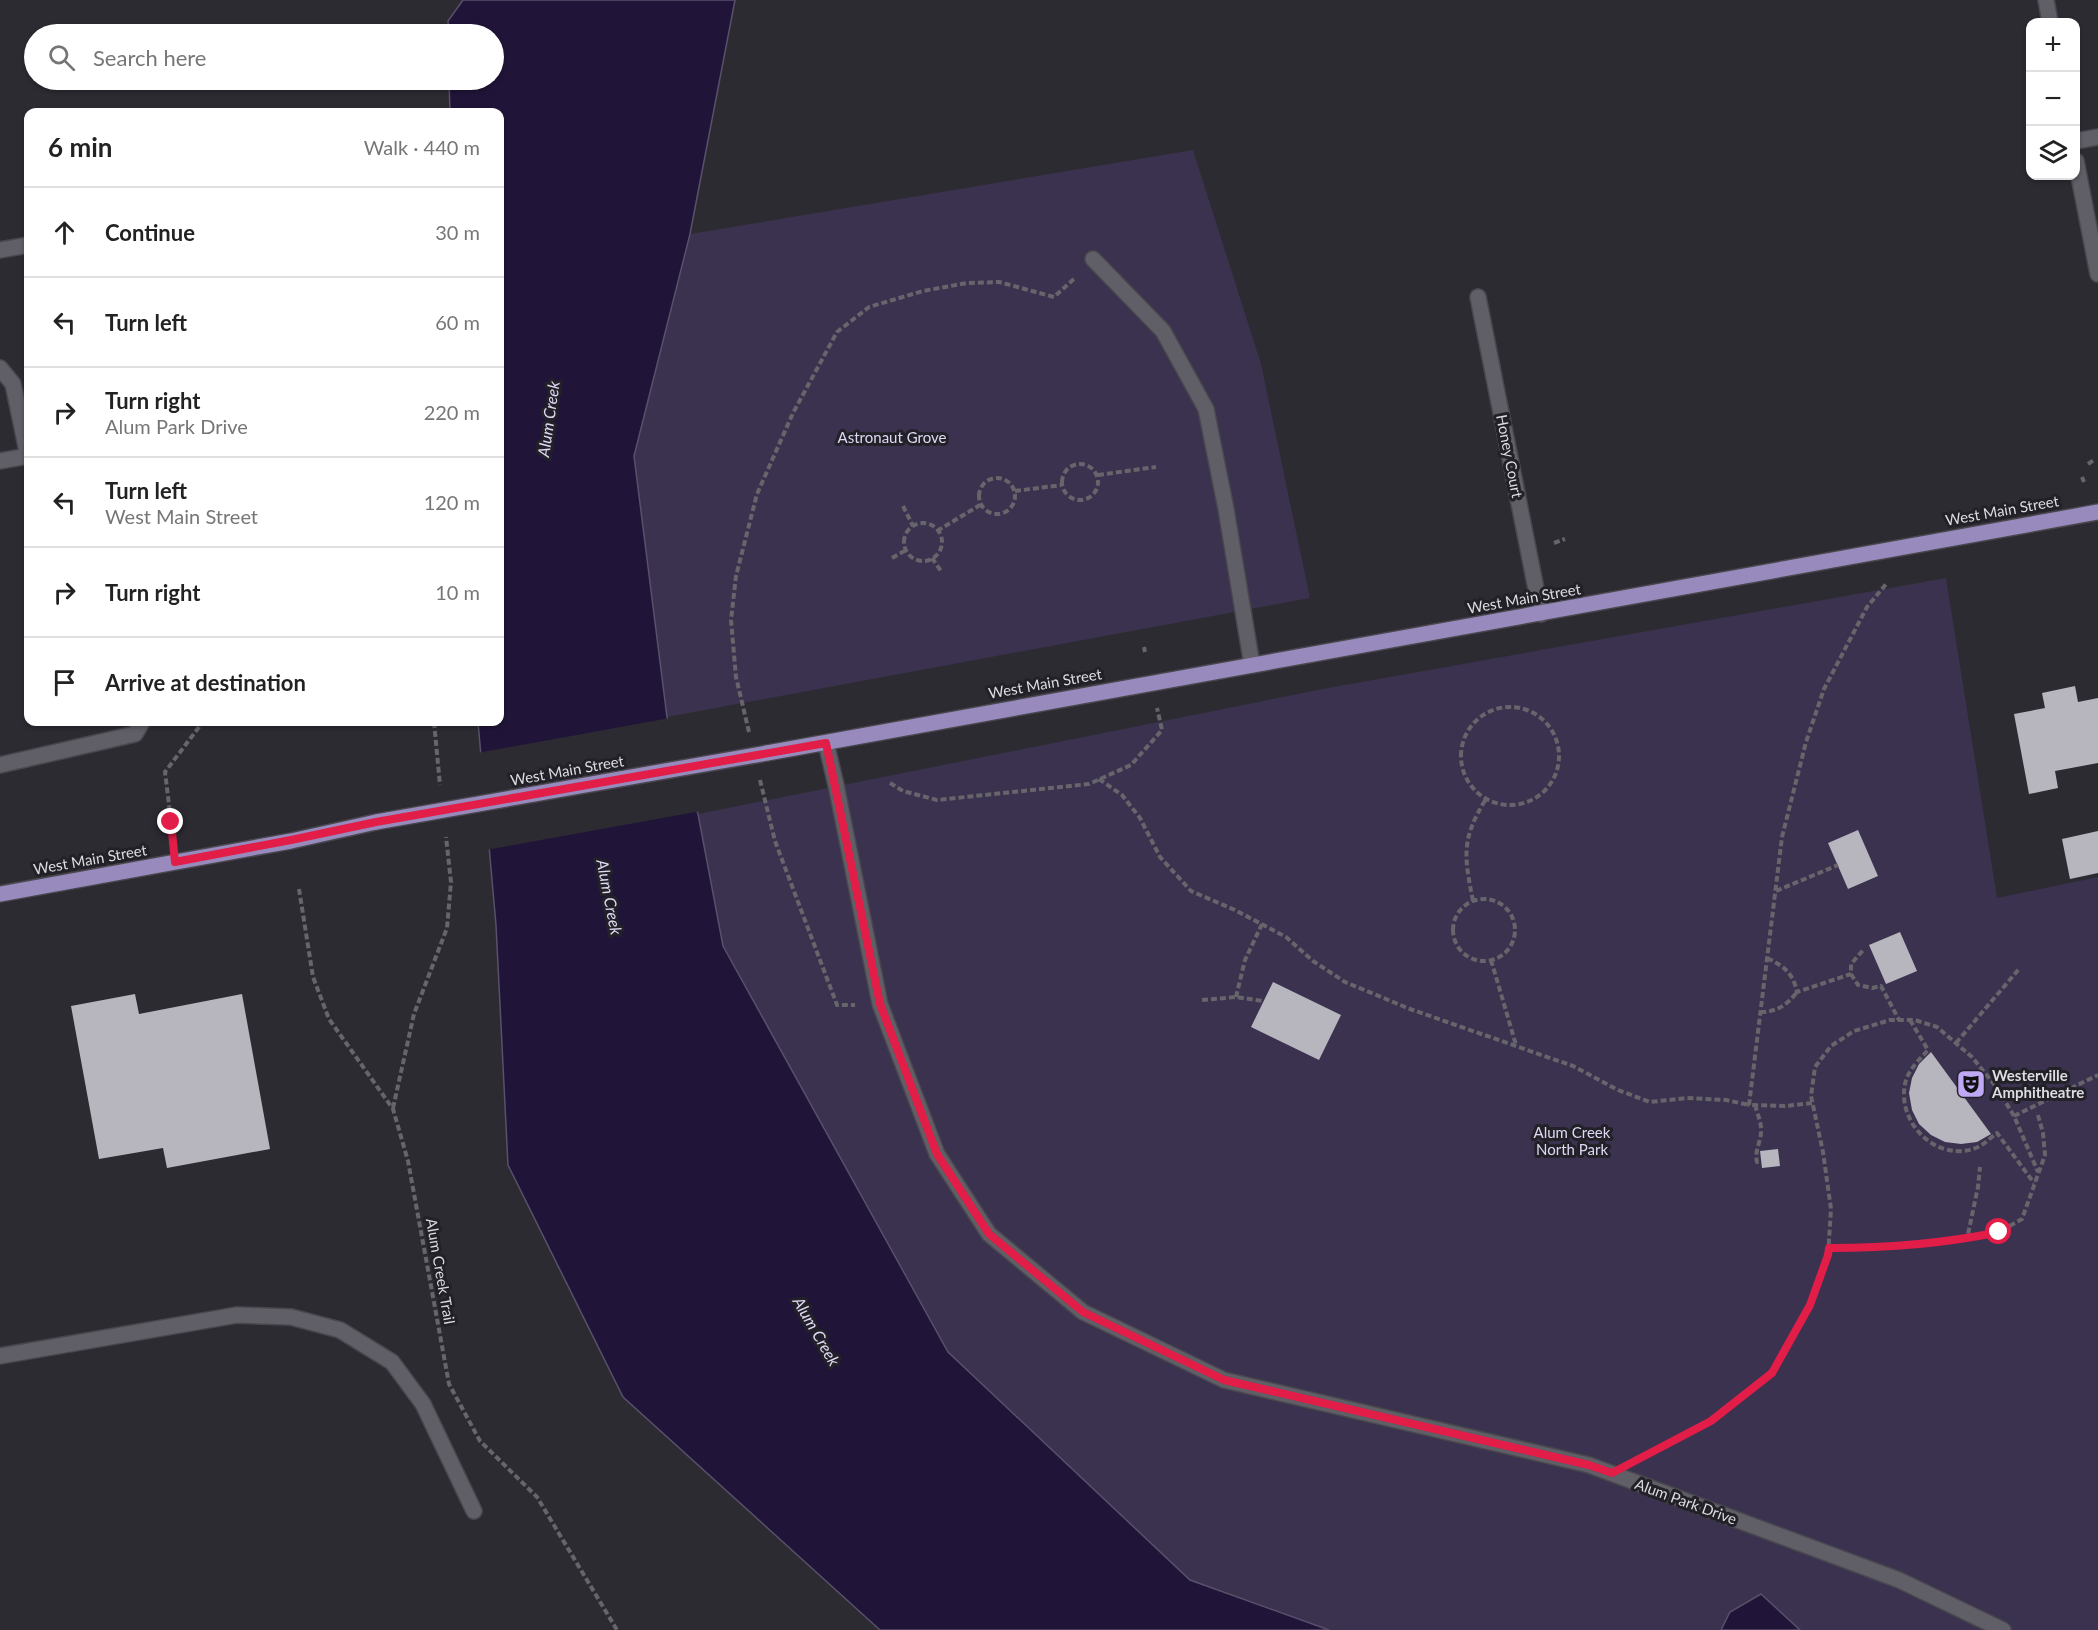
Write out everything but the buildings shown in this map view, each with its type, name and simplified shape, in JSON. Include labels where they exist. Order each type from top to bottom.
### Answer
[{"type":"main road","name":"West Main Street","points":[[0,894],[376,822],[826,743],[1049,700],[1541,614],[2098,512]]},
{"type":"street","points":[[2046,0],[2049,18]]},
{"type":"street","points":[[2080,140],[2098,137]]},
{"type":"street","points":[[2080,180],[2098,273]]},
{"type":"street","points":[[0,250],[24,246]]},
{"type":"street","points":[[1093,259],[1163,331],[1206,409],[1226,509],[1252,665]]},
{"type":"street","name":"Honey Court","points":[[1478,297],[1541,614]]},
{"type":"street","points":[[0,368],[13,384],[24,437]]},
{"type":"street","points":[[0,461],[24,457]]},
{"type":"street","points":[[0,765],[135,734],[140,726]]},
{"type":"street","name":"Alum Park Drive","points":[[826,743],[880,1004],[937,1154],[989,1234],[1083,1312],[1224,1380],[1589,1465],[1899,1580],[2003,1630]]},
{"type":"street","points":[[0,1356],[237,1315],[291,1317],[340,1330],[392,1362],[423,1404],[474,1510]]},
{"type":"path","points":[[751,742],[736,677],[731,620],[736,576],[757,494],[793,413],[837,332],[869,307],[923,291],[967,283],[999,282],[1054,297],[1093,259]]},
{"type":"path","points":[[2088,464],[2094,460]]},
{"type":"path","points":[[1073,464],[1091,466],[1098,475],[1099,486],[1096,492],[1093,496],[1083,500],[1071,498],[1062,485],[1064,473],[1073,464]]},
{"type":"path","points":[[1098,475],[1156,466]]},
{"type":"path","points":[[2082,477],[2084,482]]},
{"type":"path","points":[[989,478],[1002,478],[1012,485],[1015,491],[1014,503],[1007,512],[995,514],[984,510],[978,493],[980,487],[989,478]]},
{"type":"path","points":[[1015,491],[1062,485]]},
{"type":"path","points":[[937,531],[981,505]]},
{"type":"path","points":[[903,507],[914,526]]},
{"type":"path","points":[[924,524],[940,535],[941,546],[932,558],[917,560],[912,558],[906,550],[904,540],[906,534],[914,526],[924,524]]},
{"type":"path","points":[[1551,544],[1565,539]]},
{"type":"path","points":[[892,558],[906,550]]},
{"type":"path","points":[[932,558],[941,572]]},
{"type":"path","points":[[1761,1162],[1756,1162],[1755,1153],[1759,1146],[1762,1129],[1752,1105],[1760,1012],[1782,837],[1806,742],[1824,689],[1867,607],[1887,583]]},
{"type":"path","points":[[1516,706],[1532,711],[1546,721],[1556,735],[1560,751],[1559,767],[1553,782],[1543,794],[1529,802],[1513,806],[1497,804],[1486,799],[1471,787],[1463,772],[1461,757],[1463,741],[1471,725],[1484,714],[1499,707],[1516,706]]},
{"type":"path","points":[[890,783],[903,791],[937,800],[1089,784],[1131,765],[1162,730],[1158,714]]},
{"type":"path","points":[[175,862],[165,772],[199,726]]},
{"type":"path","points":[[434,726],[441,793]]},
{"type":"path","points":[[759,775],[775,840],[837,1005],[880,1004]]},
{"type":"path","points":[[1099,779],[1122,795],[1140,818],[1160,857],[1191,891],[1235,910],[1286,937],[1312,961],[1345,982],[1410,1009],[1573,1066],[1650,1102],[1687,1098],[1726,1100],[1752,1105],[1785,1106],[1812,1103]]},
{"type":"path","points":[[1473,901],[1467,872],[1466,840],[1474,819],[1486,799]]},
{"type":"path","points":[[393,1109],[414,1014],[447,928],[451,882],[445,826]]},
{"type":"path","points":[[1775,892],[1838,865]]},
{"type":"path","name":"Alum Creek Trail","points":[[298,889],[313,977],[328,1019],[393,1109],[408,1161],[449,1384],[480,1441],[537,1497],[617,1630]]},
{"type":"path","points":[[1482,899],[1500,903],[1507,909],[1515,926],[1512,944],[1506,951],[1491,960],[1473,960],[1466,956],[1459,950],[1453,935],[1455,918],[1466,904],[1473,901],[1482,899]]},
{"type":"path","points":[[1236,998],[1245,960],[1262,924]]},
{"type":"path","points":[[1864,949],[1851,964],[1851,974],[1858,985],[1872,988],[1881,986],[1899,1020]]},
{"type":"path","points":[[1767,958],[1783,966],[1791,974],[1797,992]]},
{"type":"path","points":[[1491,960],[1516,1045]]},
{"type":"path","points":[[1956,1043],[2019,969]]},
{"type":"path","points":[[1760,1012],[1771,1012],[1787,1005],[1797,992],[1851,974]]},
{"type":"path","points":[[1202,1000],[1236,998],[1263,1001]]},
{"type":"path","points":[[1612,1473],[1711,1421],[1772,1373],[1810,1305],[1828,1255],[1831,1209],[1823,1152],[1811,1096],[1815,1067],[1831,1046],[1854,1031],[1890,1020],[1915,1020],[1937,1027],[1986,1072],[2014,1116],[2038,1172]]},
{"type":"path","points":[[1909,1020],[1928,1050],[1906,1078],[1903,1095],[1907,1113],[1924,1139],[1937,1147],[1953,1151],[1967,1150],[1980,1146],[1997,1133],[2034,1183]]},
{"type":"path","points":[[2014,1116],[2098,1075]]},
{"type":"path","points":[[1829,1248],[1885,1248],[1967,1239],[1999,1232],[2022,1219],[2045,1155],[2043,1133],[2037,1112]]},
{"type":"path","points":[[1967,1239],[1980,1167]]},
{"type":"green space","name":"Astronaut Grove","points":[[1193,150],[1261,364],[1310,598],[667,717],[634,456],[690,234]]},
{"type":"green space","name":"Alum Creek North Park","points":[[1946,578],[1997,898],[2098,877],[2098,1630],[1800,1630],[1761,1594],[1730,1612],[1721,1630],[1329,1630],[1190,1581],[948,1352],[722,946],[698,814],[1328,688]]},
{"type":"water","name":"Alum Creek","points":[[463,0],[735,0],[690,234],[634,456],[667,717],[698,814],[723,946],[948,1352],[1190,1580],[1329,1630],[880,1630],[623,1397],[508,1165],[496,925],[478,726],[504,726],[504,108],[450,108],[449,90],[504,90],[504,24],[448,24]]},
{"type":"water","points":[[1761,1594],[1800,1630],[1721,1630],[1730,1612]]},
{"type":"pier","points":[[670,718],[701,811],[486,850],[477,753]]},
{"type":"place","name":"Westerville Amphitheatre","points":[[1971,1084]]},
{"type":"route","points":[[171,822],[175,862],[376,822],[826,743],[880,1004],[937,1154],[989,1234],[1083,1312],[1224,1380],[1589,1465],[1612,1473],[1711,1421],[1772,1373],[1810,1305],[1829,1248],[1885,1248],[1967,1239],[1999,1232]]}]
